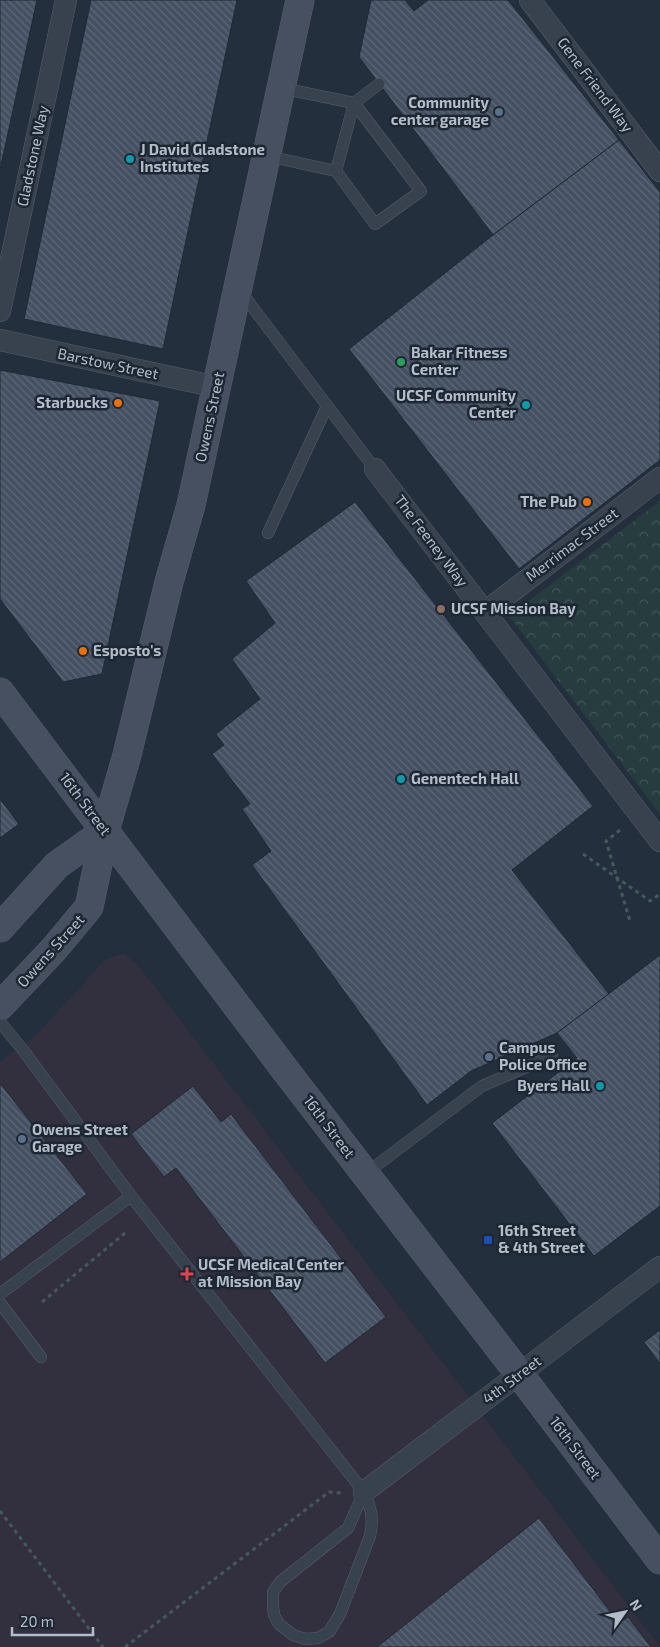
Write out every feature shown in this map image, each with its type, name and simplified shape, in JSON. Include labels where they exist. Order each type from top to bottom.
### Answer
[{"type":"street","name":"Owens Street","points":[[0,1006],[48,956],[89,907],[105,831],[127,755],[169,582],[191,505],[300,0]]},
{"type":"street","name":"Gene Friend Way","points":[[530,0],[660,171]]},
{"type":"street","name":"Gladstone Way","points":[[0,311],[65,5]]},
{"type":"street","name":"Barstow Street","points":[[0,340],[217,387]]},
{"type":"street","name":"The Feeney Way","points":[[375,468],[660,841]]},
{"type":"street","name":"Merrimac Street","points":[[484,612],[660,478]]},
{"type":"street","name":"16th Street","points":[[0,692],[660,1560]]},
{"type":"street","points":[[0,928],[57,865],[105,831]]},
{"type":"street","name":"4th Street","points":[[364,1492],[660,1267]]},
{"type":"lane","points":[[336,171],[354,103],[379,84]]},
{"type":"lane","points":[[267,156],[336,171],[376,224],[420,191],[354,103],[281,88]]},
{"type":"lane","name":"The Feeney Way","points":[[238,289],[375,468]]},
{"type":"lane","points":[[268,533],[327,406]]},
{"type":"lane","points":[[0,1022],[131,1196],[364,1492],[372,1513],[373,1525],[340,1614],[329,1632],[318,1638],[305,1638],[293,1635],[279,1624],[274,1615],[273,1592],[280,1582],[348,1528],[364,1492]]},
{"type":"lane","points":[[365,1174],[482,1086],[552,1056]]},
{"type":"lane","points":[[0,1294],[131,1196]]},
{"type":"lane","points":[[0,1303],[41,1357]]},
{"type":"path","points":[[606,841],[630,921]]},
{"type":"path","points":[[583,854],[650,901],[660,894]]},
{"type":"path","points":[[42,1302],[125,1233]]},
{"type":"path","points":[[125,1647],[329,1492],[364,1492]]},
{"type":"path","points":[[0,1511],[102,1647]]},
{"type":"shaded area","name":"UCSF Medical Center at Mission Bay","points":[[124,954],[138,965],[660,1647],[0,1647],[0,1062],[35,1036],[106,959]]},
{"type":"green space","points":[[660,501],[660,814],[509,616]]},
{"type":"building","points":[[0,0],[37,0],[0,170]]},
{"type":"building","name":"J David Gladstone Institutes","points":[[91,0],[237,0],[163,349],[24,319]]},
{"type":"building","name":"Community center garage","points":[[371,0],[405,0],[414,11],[428,0],[508,0],[619,140],[493,235],[359,57]]},
{"type":"building","name":"UCSF Community Center","points":[[619,140],[660,192],[660,460],[519,569],[349,349],[493,235]]},
{"type":"building","points":[[0,370],[160,401],[102,674],[63,682],[0,599]]},
{"type":"building","name":"Genentech Hall","points":[[355,502],[593,806],[512,870],[609,994],[557,1033],[471,1071],[427,1105],[252,865],[271,851],[242,809],[250,804],[212,754],[224,745],[216,734],[260,699],[232,659],[275,623],[246,581]]},
{"type":"building","points":[[0,799],[19,824],[0,838]]},
{"type":"building","name":"Byers Hall","points":[[660,955],[660,1206],[594,1256],[492,1123],[577,1058],[557,1033]]},
{"type":"building","name":"Owens Street Garage","points":[[0,1083],[87,1194],[0,1262]]},
{"type":"building","points":[[193,1086],[221,1122],[231,1114],[386,1317],[325,1363],[176,1168],[164,1177],[131,1134]]},
{"type":"building","points":[[660,1330],[660,1364],[644,1342]]},
{"type":"building","points":[[539,1518],[619,1623],[628,1617],[651,1647],[377,1647]]},
{"type":"place","name":"Community center garage","points":[[499,112]]},
{"type":"place","name":"J David Gladstone Institutes","points":[[130,159]]},
{"type":"place","name":"Bakar Fitness Center","points":[[401,362]]},
{"type":"place","name":"Starbucks","points":[[118,403]]},
{"type":"place","name":"UCSF Community Center","points":[[526,405]]},
{"type":"place","name":"The Pub","points":[[587,502]]},
{"type":"place","name":"UCSF Mission Bay","points":[[441,609]]},
{"type":"place","name":"Esposto's","points":[[83,651]]},
{"type":"place","name":"Genentech Hall","points":[[401,779]]},
{"type":"place","name":"Campus Police Office","points":[[489,1057]]},
{"type":"place","name":"Byers Hall","points":[[600,1086]]},
{"type":"place","name":"Owens Street Garage","points":[[22,1139]]},
{"type":"place","name":"16th Street & 4th Street","points":[[488,1240]]},
{"type":"place","name":"UCSF Medical Center at Mission Bay","points":[[187,1274]]}]
